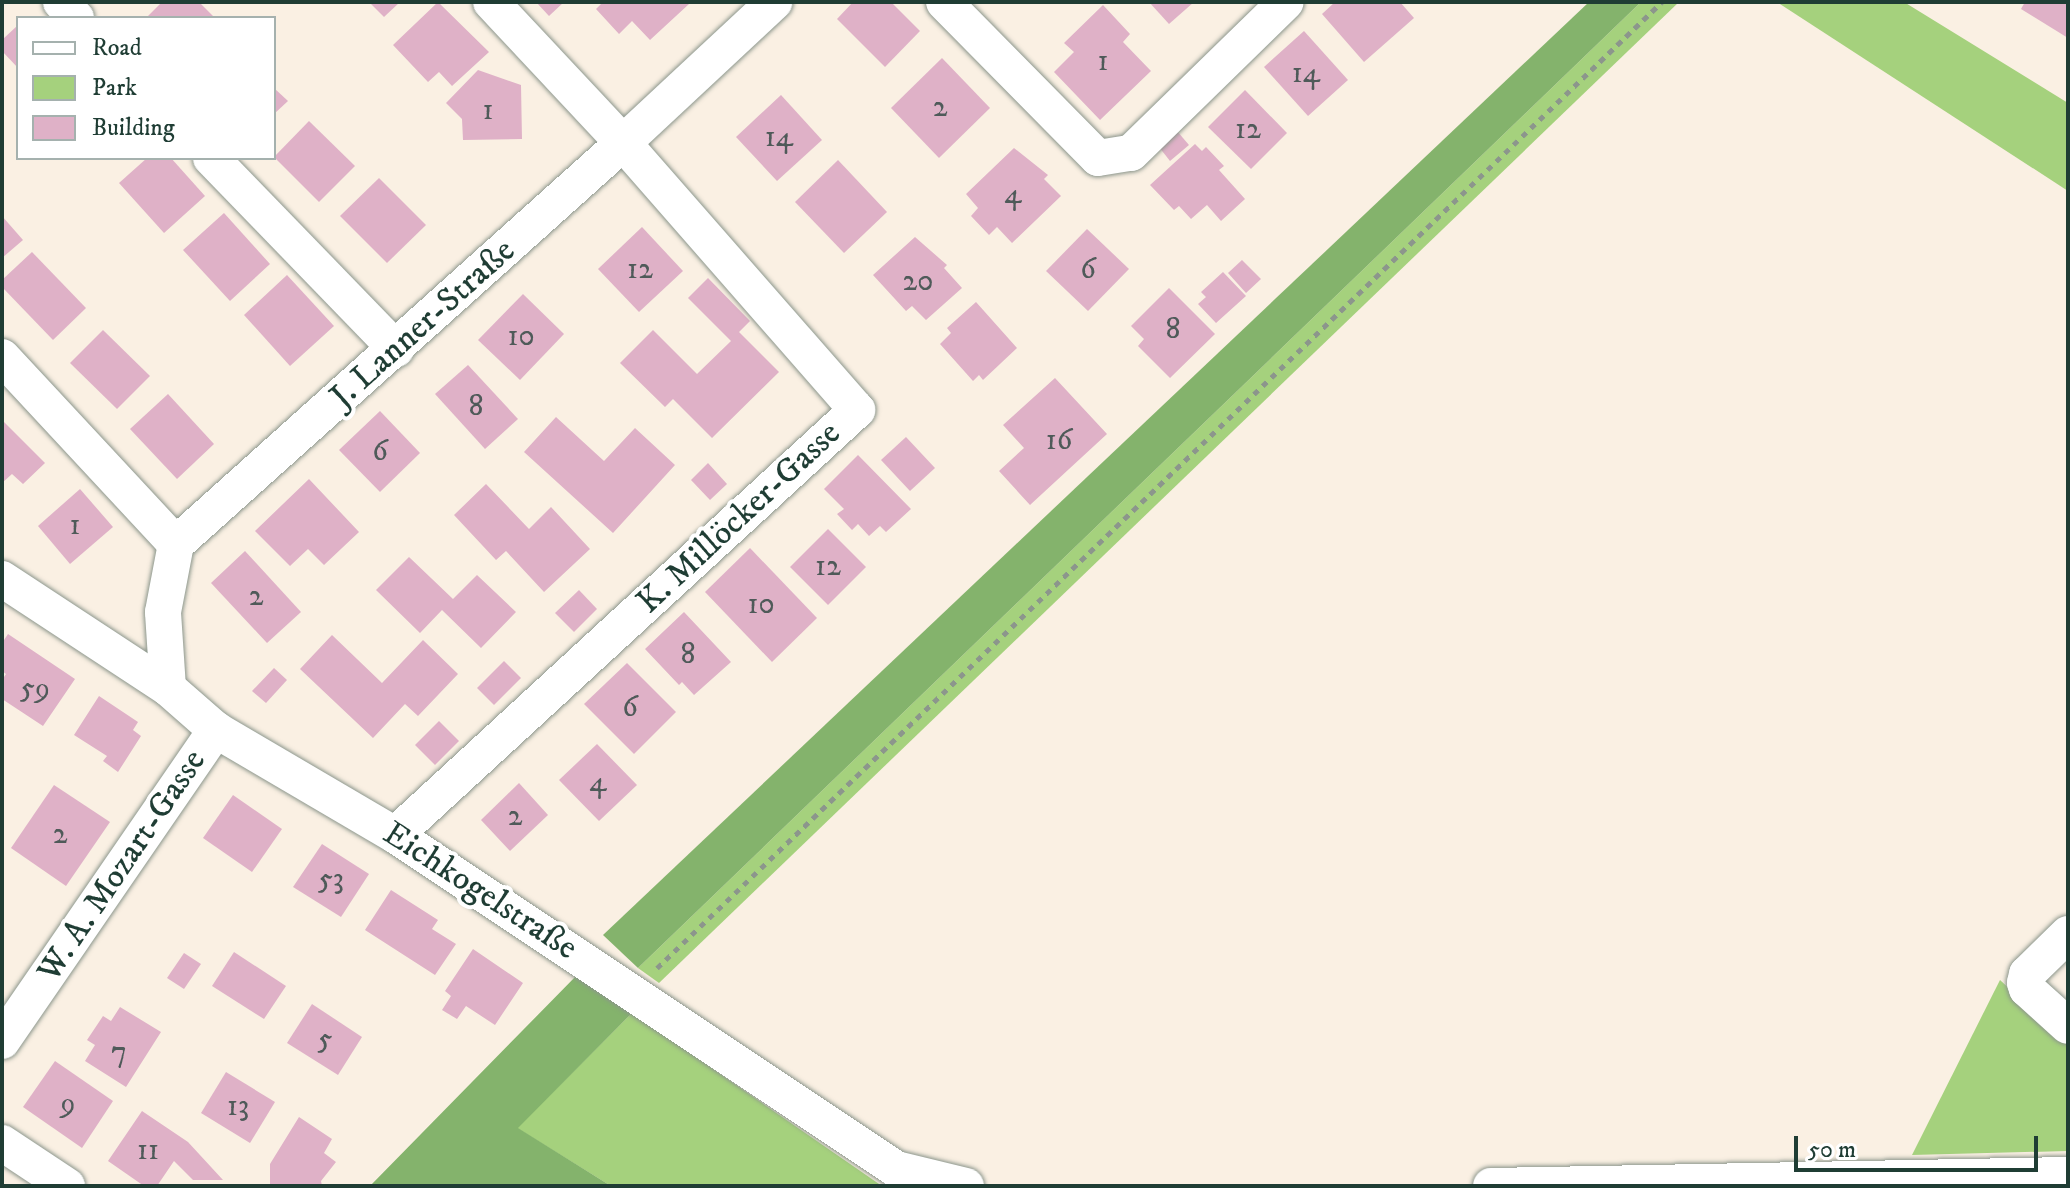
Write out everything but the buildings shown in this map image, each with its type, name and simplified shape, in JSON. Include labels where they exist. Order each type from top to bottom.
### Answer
[{"type":"street","points":[[491,2],[623,143]]},
{"type":"street","name":"J. Lanner-Straße","points":[[176,544],[396,349],[774,2]]},
{"type":"street","points":[[944,2],[1098,158],[1131,153],[1286,2]]},
{"type":"street","name":"K. Millöcker-Gasse","points":[[395,835],[857,410],[623,143]]},
{"type":"street","points":[[213,160],[396,349]]},
{"type":"street","points":[[2,357],[176,544],[163,612],[168,688]]},
{"type":"street","name":"Eichkogelstraße","points":[[2,579],[168,688],[216,730],[395,835],[896,1169],[966,1186]]},
{"type":"street","name":"W. A. Mozart-Gasse","points":[[2,1041],[216,730]]},
{"type":"street","points":[[2068,934],[2027,974],[2025,983],[2027,989],[2068,1026]]},
{"type":"street","points":[[2,1143],[67,1186]]},
{"type":"street","points":[[1491,1186],[2068,1175]]},
{"type":"path","points":[[633,991],[1662,2]]},
{"type":"green space","points":[[1589,2],[1641,2],[638,968],[603,935]]},
{"type":"green space","points":[[1641,2],[1679,2],[659,983],[638,968]]},
{"type":"green space","points":[[1777,2],[1904,2],[2068,103],[2068,191]]},
{"type":"green space","points":[[577,975],[632,1013],[518,1128],[611,1186],[370,1186]]},
{"type":"green space","points":[[2000,980],[2068,1043],[2068,1151],[1912,1155]]},
{"type":"green space","points":[[632,1013],[882,1186],[611,1186],[517,1128]]}]
